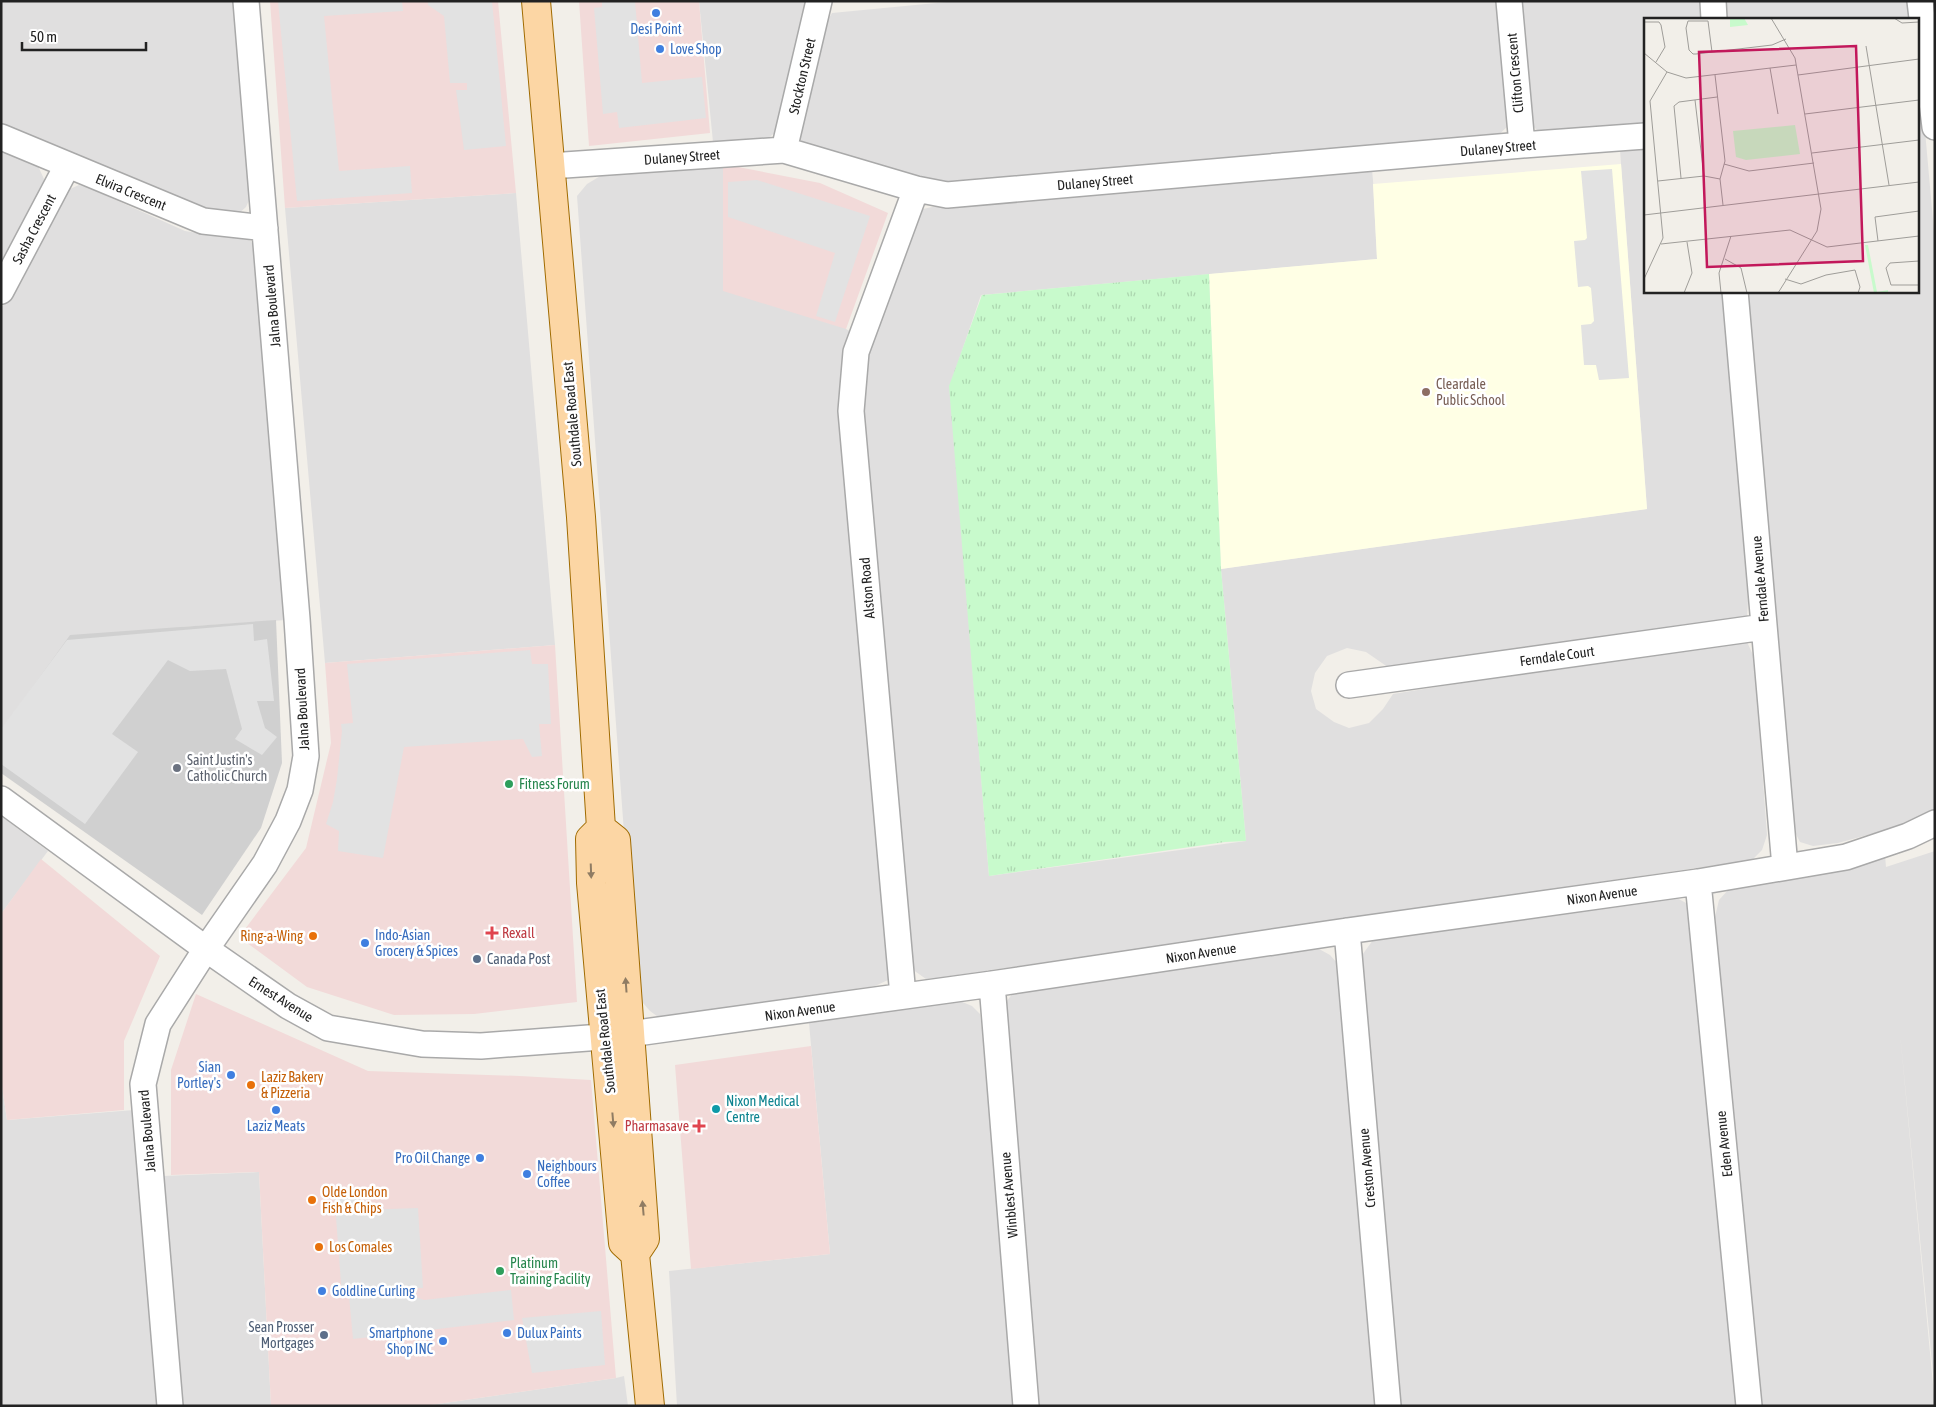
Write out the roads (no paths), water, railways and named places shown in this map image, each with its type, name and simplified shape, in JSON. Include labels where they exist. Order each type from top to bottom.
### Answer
[{"type":"main road","name":"Southdale Road East","points":[[536,1],[581,517],[602,828],[590,839],[591,883],[616,1035],[623,1243],[635,1254],[650,1406]]},
{"type":"street","name":"Jalna Boulevard","points":[[170,1406],[143,1084],[158,1024],[206,949],[265,864],[288,822],[300,790],[306,756],[297,619],[246,1]]},
{"type":"street","name":"Stockton Street","points":[[784,150],[819,1]]},
{"type":"street","name":"Clifton Crescent","points":[[1509,1],[1522,145]]},
{"type":"street","points":[[1713,1],[1714,18]]},
{"type":"street","points":[[1920,1],[1934,116]]},
{"type":"street","name":"Dulaney Street","points":[[550,166],[784,150],[916,189],[947,195],[1644,136]]},
{"type":"street","name":"Elvira Crescent","points":[[1,138],[203,220],[265,228]]},
{"type":"street","name":"Sasha Crescent","points":[[1,291],[67,166]]},
{"type":"street","name":"Alston Road","points":[[903,996],[851,411],[856,352],[916,189]]},
{"type":"street","name":"Ferndale Avenue","points":[[1734,292],[1786,866]]},
{"type":"street","name":"Ferndale Court","points":[[1350,685],[1764,628]]},
{"type":"street","name":"Ernest Avenue","points":[[1,799],[206,949],[288,1006],[328,1028],[422,1044],[481,1046],[616,1035]]},
{"type":"street","name":"Nixon Avenue","points":[[616,1035],[992,984],[1347,931],[1698,882],[1846,857],[1908,836],[1935,823]]},
{"type":"street","name":"Eden Avenue","points":[[1698,882],[1749,1406]]},
{"type":"street","name":"Creston Avenue","points":[[1347,931],[1388,1406]]},
{"type":"street","name":"Winblest Avenue","points":[[992,984],[1026,1406]]},
{"type":"place","name":"Desi Point","points":[[656,13]]},
{"type":"place","name":"Love Shop","points":[[660,49]]},
{"type":"place","name":"Cleardale Public School","points":[[1426,392]]},
{"type":"place","name":"Saint Justin's Catholic Church","points":[[177,768]]},
{"type":"place","name":"Fitness Forum","points":[[509,784]]},
{"type":"place","name":"Rexall","points":[[492,933]]},
{"type":"place","name":"Ring-a-Wing","points":[[313,936]]},
{"type":"place","name":"Indo-Asian Grocery & Spices","points":[[365,943]]},
{"type":"place","name":"Canada Post","points":[[477,959]]},
{"type":"place","name":"Sian Portley's","points":[[231,1075]]},
{"type":"place","name":"Laziz Bakery & Pizzeria","points":[[251,1085]]},
{"type":"place","name":"Nixon Medical Centre","points":[[716,1109]]},
{"type":"place","name":"Laziz Meats","points":[[276,1110]]},
{"type":"place","name":"Pharmasave","points":[[699,1126]]},
{"type":"place","name":"Pro Oil Change","points":[[480,1158]]},
{"type":"place","name":"Neighbours Coffee","points":[[527,1174]]},
{"type":"place","name":"Olde London Fish & Chips","points":[[312,1200]]},
{"type":"place","name":"Los Comales","points":[[319,1247]]},
{"type":"place","name":"Platinum Training Facility","points":[[500,1271]]},
{"type":"place","name":"Goldline Curling","points":[[322,1291]]},
{"type":"place","name":"Dulux Paints","points":[[507,1333]]},
{"type":"place","name":"Sean Prosser Mortgages","points":[[324,1335]]},
{"type":"place","name":"Smartphone Shop INC","points":[[443,1341]]}]
